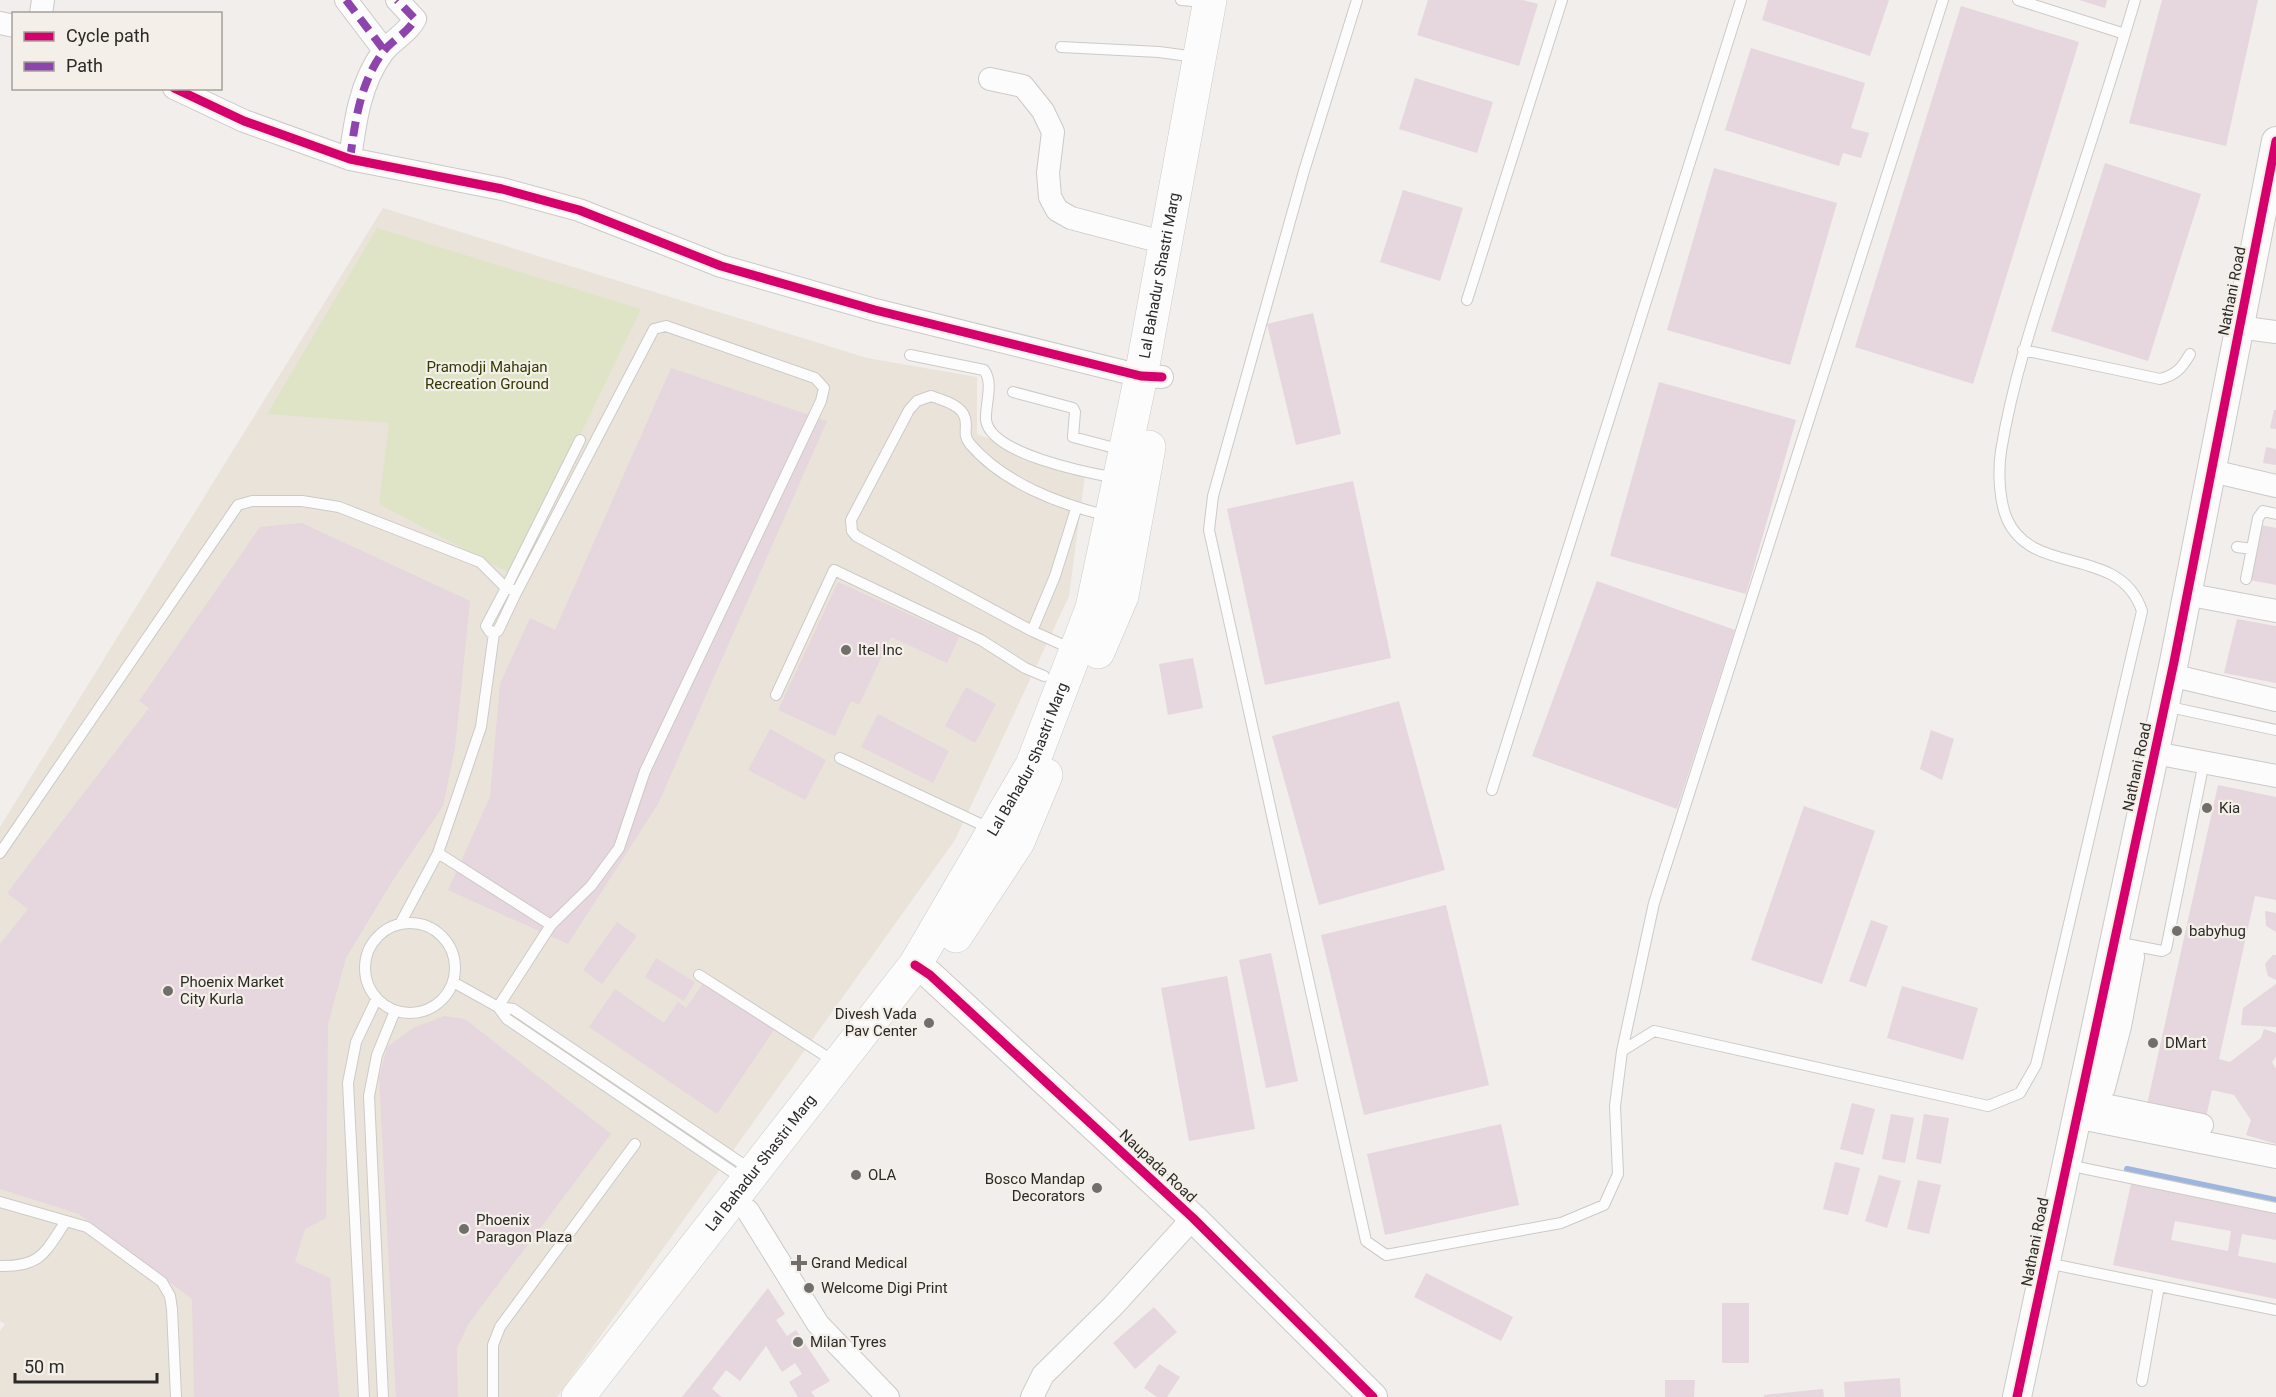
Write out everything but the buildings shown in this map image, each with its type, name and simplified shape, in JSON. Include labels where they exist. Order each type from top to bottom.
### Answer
[{"type":"main road","name":"Lal Bahadur Shastri Marg","points":[[1151,376],[1166,243],[1208,1]]},
{"type":"main road","name":"Lal Bahadur Shastri Marg","points":[[578,1397],[923,970],[1006,836],[1109,595],[1131,462],[1151,376],[1208,1]]},
{"type":"main road","name":"Lal Bahadur Shastri Marg","points":[[1006,836],[1032,765],[1054,679],[1076,651],[1109,595],[1112,517],[1131,462]]},
{"type":"main road","name":"Lal Bahadur Shastri Marg","points":[[603,1397],[838,1064],[923,970]]},
{"type":"street","points":[[346,0],[384,50]]},
{"type":"street","points":[[350,159],[363,90],[373,67],[384,50],[415,19],[397,0]]},
{"type":"street","points":[[990,79],[1023,86],[1043,111],[1053,132],[1049,189],[1050,197],[1057,210],[1071,218],[1166,243]]},
{"type":"street","points":[[178,90],[244,121],[350,159],[438,174],[513,192],[579,210],[721,266],[875,310],[1151,376]]},
{"type":"street","name":"Nathani Road","points":[[2256,324],[2276,141]]},
{"type":"street","name":"Nathani Road","points":[[2017,1397],[2034,1379],[2055,1265],[2076,1171],[2086,1109],[2124,943],[2161,747],[2219,465],[2256,324],[2276,219]]},
{"type":"street","points":[[2219,465],[2276,471]]},
{"type":"street","points":[[2219,465],[2276,486]]},
{"type":"street","name":"Nathani Road","points":[[2169,707],[2179,677],[2197,592],[2219,465]]},
{"type":"street","points":[[2197,592],[2276,603]]},
{"type":"street","points":[[2197,592],[2276,611]]},
{"type":"street","points":[[2179,677],[2276,700]]},
{"type":"street","points":[[2161,747],[2262,758]]},
{"type":"street","points":[[2161,747],[2204,761],[2276,776]]},
{"type":"street","name":"Naupada Road","points":[[923,970],[1193,1218],[1373,1397]]},
{"type":"street","points":[[2086,1109],[2202,1134],[2276,1157]]},
{"type":"street","points":[[749,1188],[818,1324],[888,1397]]},
{"type":"street","points":[[1032,1397],[1043,1375],[1113,1306],[1193,1218]]},
{"type":"lane","points":[[1357,0],[1294,204],[1213,496],[1209,530],[1366,1241],[1386,1255],[1561,1223],[1604,1205],[1618,1174],[1615,1106],[1622,1051],[1654,903],[1943,0]]},
{"type":"lane","points":[[1467,300],[1562,0]]},
{"type":"lane","points":[[1492,790],[1741,0]]},
{"type":"lane","points":[[2018,0],[2125,34]]},
{"type":"lane","points":[[1622,1051],[1653,1031],[1988,1106],[2020,1092],[2036,1065],[2142,611],[2138,597],[2117,576],[2100,568],[2052,556],[2024,540],[2007,519],[2001,491],[2000,453],[2024,350],[2135,0]]},
{"type":"lane","points":[[1062,47],[1160,52],[1199,58]]},
{"type":"lane","points":[[400,924],[438,853],[481,727],[494,633],[498,631],[654,329],[666,326],[815,378],[824,388],[816,412],[645,771],[619,848],[591,886],[551,925],[498,1007]]},
{"type":"lane","points":[[2024,350],[2160,379],[2171,376],[2181,369],[2190,354]]},
{"type":"lane","points":[[910,354],[984,370],[989,384],[987,422],[990,431],[1033,458],[1050,464],[1131,462]]},
{"type":"lane","points":[[1013,392],[1073,408],[1075,412],[1073,437],[1077,441],[1131,462]]},
{"type":"lane","points":[[1076,651],[1032,631],[856,536],[852,531],[851,520],[909,410],[917,401],[931,396],[960,410],[965,418],[964,436],[1001,471],[1076,509],[1112,517]]},
{"type":"lane","points":[[494,633],[486,626],[580,440]]},
{"type":"lane","points":[[0,853],[238,505],[252,501],[302,501],[339,507],[480,562],[506,588],[514,590],[515,595]]},
{"type":"lane","points":[[1032,631],[1055,576],[1076,509]]},
{"type":"lane","points":[[2246,579],[2259,518],[2264,511],[2276,514]]},
{"type":"lane","points":[[2237,547],[2252,549]]},
{"type":"lane","points":[[776,695],[834,570],[981,640],[1025,668],[1054,679]]},
{"type":"lane","points":[[2169,707],[2276,730]]},
{"type":"lane","points":[[840,758],[1006,836]]},
{"type":"lane","points":[[2124,943],[2162,951],[2166,949],[2204,761]]},
{"type":"lane","points":[[438,853],[551,925]]},
{"type":"lane","points":[[416,923],[431,927],[444,937],[454,958],[453,982],[446,996],[434,1007],[420,1013],[396,1011],[376,1000],[364,975],[369,948],[376,937],[400,924],[416,923]]},
{"type":"lane","points":[[699,975],[838,1064]]},
{"type":"lane","points":[[453,982],[498,1007],[507,1020],[749,1188]]},
{"type":"lane","points":[[364,1397],[348,1083],[356,1042],[376,1000]]},
{"type":"lane","points":[[383,1397],[369,1096],[377,1055],[396,1011]]},
{"type":"lane","points":[[493,1396],[493,1345],[500,1327],[635,1144]]},
{"type":"lane","points":[[2076,1171],[2276,1208]]},
{"type":"lane","points":[[0,1202],[87,1227],[162,1282],[170,1296],[172,1309],[176,1397]]},
{"type":"lane","points":[[0,1266],[21,1266],[41,1257],[66,1221]]},
{"type":"lane","points":[[2055,1265],[2276,1310]]},
{"type":"lane","points":[[2142,1380],[2159,1286]]},
{"type":"shaded area","points":[[383,208],[867,358],[977,377],[977,434],[1085,475],[1069,596],[955,840],[557,1397],[0,1397],[0,1331],[5,1324],[0,1321],[0,827]]},
{"type":"green space","name":"Pramodji Mahajan Recreation Ground","points":[[377,228],[641,309],[513,575],[379,504],[389,423],[267,414]]},
{"type":"waterway","points":[[2127,1169],[2276,1200]]},
{"type":"marked path","points":[[346,0],[384,50]]},
{"type":"marked path","points":[[350,159],[364,90],[375,64],[383,52],[415,19],[397,0]]},
{"type":"cycle path","points":[[178,90],[244,121],[350,159],[502,189],[579,210],[721,266],[875,310],[1141,376],[1162,377]]},
{"type":"cycle path","points":[[2017,1397],[2174,662],[2276,141]]},
{"type":"cycle path","points":[[915,965],[930,975],[1193,1218],[1373,1397]]},
{"type":"place","name":"Itel Inc","points":[[846,650]]},
{"type":"place","name":"Kia","points":[[2207,808]]},
{"type":"place","name":"babyhug","points":[[2177,931]]},
{"type":"place","name":"Phoenix Market City Kurla","points":[[168,991]]},
{"type":"place","name":"Divesh Vada Pav Center","points":[[929,1023]]},
{"type":"place","name":"DMart","points":[[2153,1043]]},
{"type":"place","name":"OLA","points":[[856,1175]]},
{"type":"place","name":"Bosco Mandap Decorators","points":[[1097,1188]]},
{"type":"place","name":"Phoenix Paragon Plaza","points":[[464,1229]]},
{"type":"place","name":"Grand Medical","points":[[799,1263]]},
{"type":"place","name":"Welcome Digi Print","points":[[809,1288]]},
{"type":"place","name":"Milan Tyres","points":[[798,1342]]}]
